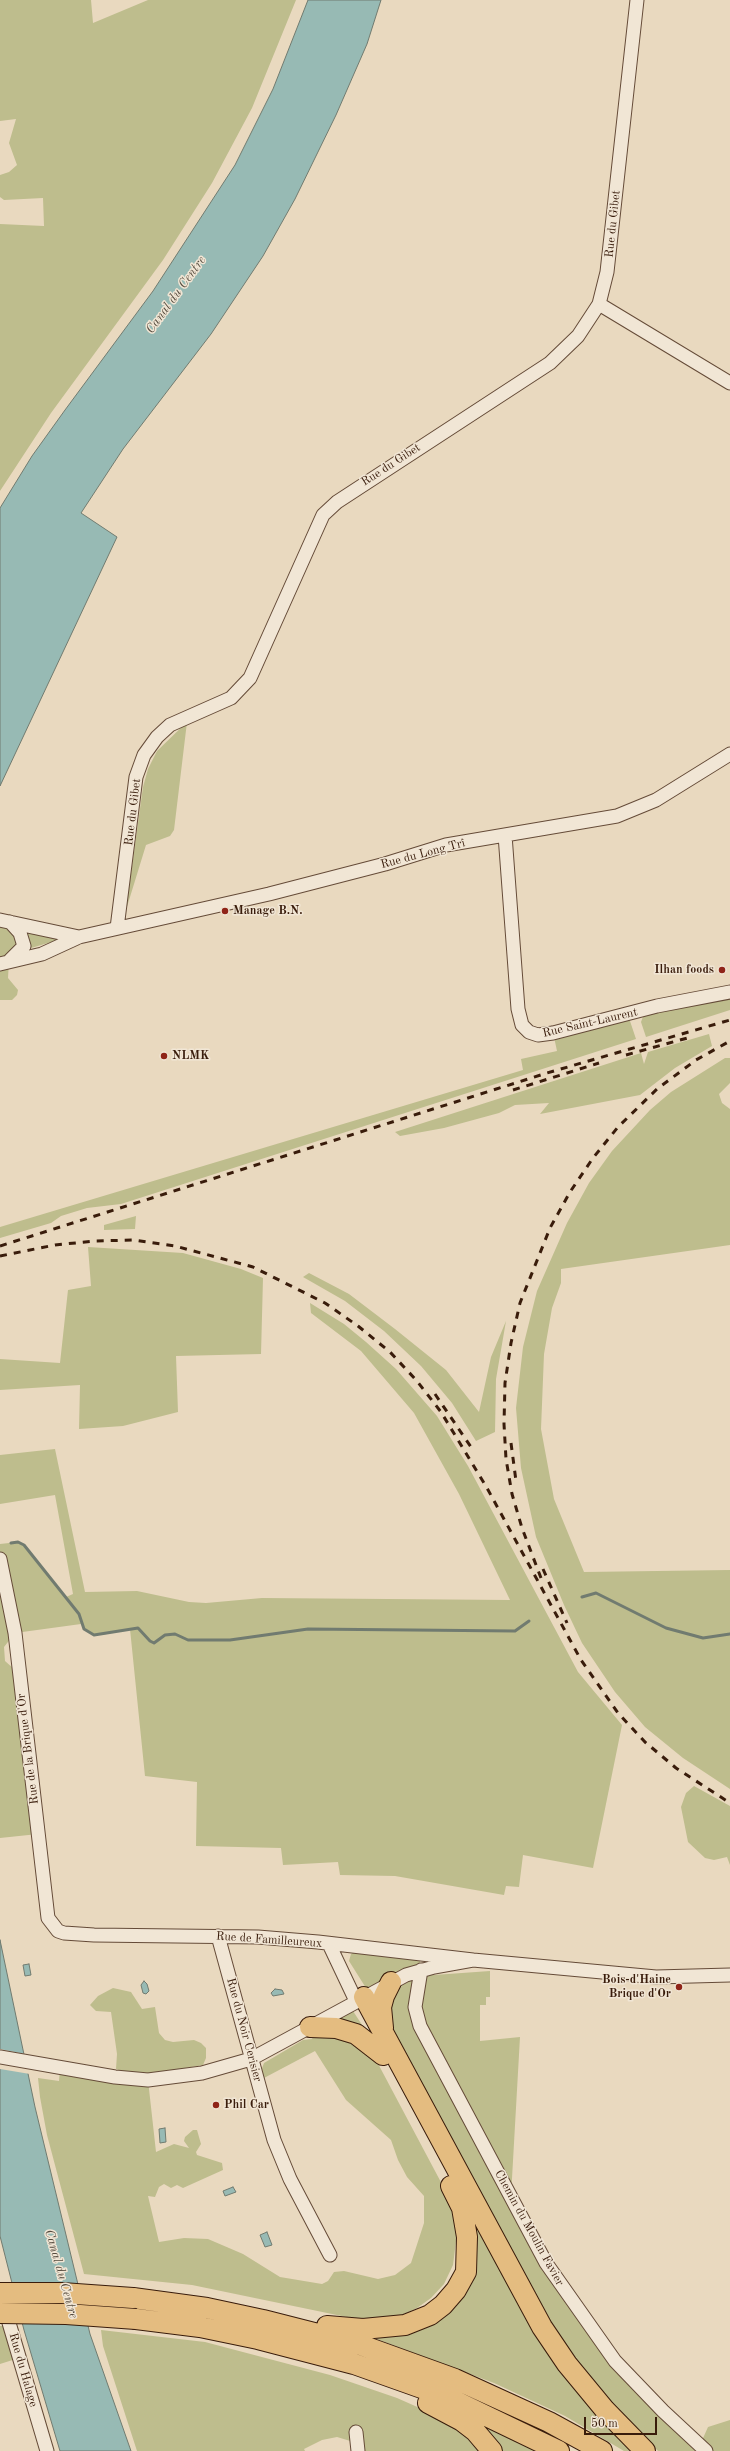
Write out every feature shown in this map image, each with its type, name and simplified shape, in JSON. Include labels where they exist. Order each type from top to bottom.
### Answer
[{"type":"highway","points":[[301,2329],[328,2326],[384,2329],[405,2325],[430,2315],[443,2305],[456,2290],[466,2272],[468,2237],[462,2208],[384,2045],[381,2007],[391,1982]]},
{"type":"highway","points":[[360,1999],[384,2045],[542,2327],[567,2364],[604,2410],[645,2451]]},
{"type":"highway","points":[[310,2027],[331,2027],[356,2034],[384,2045]]},
{"type":"highway","points":[[0,2293],[62,2293],[133,2298],[207,2308],[301,2329],[361,2345],[455,2379],[549,2422],[602,2451]]},
{"type":"highway","points":[[0,2313],[66,2314],[136,2319],[200,2327],[258,2339],[377,2372],[447,2398],[559,2451]]},
{"type":"highway","points":[[377,2372],[402,2390],[462,2421],[475,2431],[492,2451]]},
{"type":"street","name":"Rue du Gibet","points":[[123,927],[136,777],[144,755],[157,737],[170,725],[231,698],[250,678],[323,515],[337,502],[390,466],[550,363],[578,336],[599,304],[607,272],[637,0]]},
{"type":"street","points":[[599,304],[730,383]]},
{"type":"street","name":"Rue du Long Trî","points":[[79,937],[325,880],[446,845],[600,820],[635,810],[656,800],[730,754]]},
{"type":"street","name":"Rue Saint-Laurent","points":[[505,835],[518,1009],[522,1025],[529,1032],[538,1035],[554,1033],[657,1006],[730,992]]},
{"type":"street","points":[[5,921],[79,937]]},
{"type":"street","points":[[4,963],[24,946],[20,933],[5,921]]},
{"type":"street","points":[[4,963],[42,954],[79,937]]},
{"type":"street","name":"Rue de la Brique d'Or","points":[[0,1559],[15,1633],[48,1918],[58,1931],[64,1933]]},
{"type":"street","name":"Rue de Familleureux","points":[[64,1933],[218,1936],[329,1944],[473,1960],[656,1977],[730,1976]]},
{"type":"street","name":"Rue du Noir Cerisier","points":[[218,1936],[251,2059],[280,2158],[330,2254]]},
{"type":"street","points":[[329,1944],[360,1999]]},
{"type":"street","name":"Rue de Familleureux","points":[[0,2057],[60,2068],[148,2080],[202,2073],[251,2059],[391,1982],[421,1970],[473,1960]]},
{"type":"street","name":"Chemin du Moulin Favier","points":[[421,1970],[415,2008],[420,2026],[546,2263],[615,2361],[706,2451]]},
{"type":"street","name":"Rue du Halage","points":[[0,2289],[47,2451]]},
{"type":"street","points":[[356,2432],[358,2451]]},
{"type":"shaded area","points":[[0,0],[91,0],[93,23],[148,0],[296,0],[252,108],[212,183],[163,260],[51,413],[0,491],[0,224],[44,226],[43,198],[4,200],[0,197],[0,175],[9,172],[17,165],[9,143],[16,119],[0,121]]},
{"type":"shaded area","points":[[187,722],[174,830],[170,836],[146,845],[126,910],[143,787],[148,769],[157,751]]},
{"type":"shaded area","points":[[0,920],[59,938],[58,940],[21,951],[9,961],[8,978],[18,990],[17,995],[12,1000],[0,1000]]},
{"type":"shaded area","points":[[730,992],[730,1010],[646,1037],[641,1022],[644,1014]]},
{"type":"shaded area","points":[[629,1018],[636,1039],[121,1204],[87,1208],[61,1216],[51,1223],[0,1238],[0,1227],[523,1070],[521,1059],[557,1051],[554,1037]]},
{"type":"shaded area","points":[[709,1034],[712,1046],[675,1068],[640,1095],[540,1114],[549,1103],[515,1105],[499,1113],[444,1128],[400,1136],[395,1132],[641,1053],[644,1064],[648,1052]]},
{"type":"shaded area","points":[[725,1058],[730,1058],[730,1083],[719,1094],[722,1103],[730,1109],[730,1245],[561,1269],[561,1283],[552,1308],[544,1354],[541,1429],[554,1499],[584,1572],[730,1570],[730,1789],[683,1758],[645,1727],[615,1692],[582,1643],[564,1605],[536,1537],[521,1468],[516,1408],[523,1347],[537,1291],[567,1223],[589,1183],[612,1151],[650,1110],[671,1092]]},
{"type":"shaded area","points":[[136,1216],[135,1229],[104,1230],[104,1225]]},
{"type":"shaded area","points":[[88,1247],[183,1253],[241,1269],[263,1278],[261,1354],[176,1356],[178,1412],[123,1426],[79,1429],[80,1385],[0,1390],[0,1359],[60,1363],[68,1290],[91,1286]]},
{"type":"shaded area","points":[[309,1273],[349,1294],[446,1370],[479,1412],[491,1357],[506,1321],[496,1379],[495,1432],[476,1441],[452,1403],[421,1366],[384,1331],[345,1301],[303,1277]]},
{"type":"shaded area","points":[[310,1303],[344,1324],[366,1342],[396,1369],[437,1416],[468,1466],[578,1672],[622,1725],[593,1868],[523,1855],[519,1887],[506,1886],[504,1895],[395,1876],[340,1875],[338,1862],[283,1865],[281,1848],[196,1846],[197,1782],[145,1776],[130,1629],[102,1635],[94,1635],[84,1629],[81,1624],[15,1633],[4,1647],[5,1661],[14,1669],[38,1834],[0,1838],[0,1544],[18,1542],[24,1545],[66,1597],[73,1594],[55,1495],[0,1504],[0,1455],[55,1449],[85,1592],[137,1591],[189,1602],[206,1603],[262,1598],[510,1600],[459,1494],[414,1413],[361,1351],[311,1313]]},
{"type":"shaded area","points":[[694,1786],[730,1806],[730,1865],[727,1857],[714,1860],[705,1858],[688,1842],[681,1807],[686,1793]]},
{"type":"shaded area","points":[[356,1951],[420,1959],[420,1965],[366,1988],[349,1961],[351,1954]]},
{"type":"shaded area","points":[[434,1967],[434,1975],[490,1971],[490,1997],[486,1997],[486,2005],[480,2005],[480,2041],[520,2037],[511,2196],[588,2324],[700,2445],[708,2427],[730,2420],[730,2451],[658,2451],[610,2403],[572,2357],[548,2320],[393,2036],[387,2011],[400,1984],[411,1978],[414,1982],[421,1970]]},
{"type":"shaded area","points":[[113,1988],[131,1992],[142,2009],[155,2007],[159,2033],[165,2040],[173,2042],[194,2040],[201,2043],[206,2048],[206,2058],[203,2065],[137,2076],[116,2069],[117,2054],[111,2012],[96,2011],[90,2005],[98,1996]]},
{"type":"shaded area","points":[[353,2011],[366,2031],[333,2022]]},
{"type":"shaded area","points":[[338,2033],[375,2058],[452,2203],[457,2233],[453,2265],[444,2284],[431,2298],[417,2308],[402,2315],[361,2320],[192,2285],[84,2274],[47,2135],[40,2097],[38,2078],[59,2081],[60,2068],[148,2080],[156,2152],[174,2144],[189,2148],[184,2141],[185,2137],[193,2130],[197,2130],[201,2144],[196,2152],[197,2155],[222,2163],[223,2170],[183,2188],[177,2185],[171,2188],[164,2184],[159,2187],[155,2197],[148,2196],[159,2242],[184,2238],[208,2239],[243,2254],[280,2277],[322,2284],[328,2281],[334,2272],[344,2271],[378,2279],[395,2275],[411,2263],[424,2223],[424,2196],[407,2177],[398,2160],[391,2140],[346,2100],[315,2051],[264,2078],[261,2071],[264,2063],[303,2040],[312,2039],[314,2034]]},
{"type":"shaded area","points":[[466,2208],[639,2451],[624,2451],[565,2416],[494,2383],[366,2335],[458,2296]]},
{"type":"shaded area","points":[[0,2326],[10,2326],[19,2358],[0,2364]]},
{"type":"shaded area","points":[[101,2330],[205,2342],[330,2375],[397,2398],[449,2421],[462,2432],[479,2451],[358,2451],[357,2443],[337,2437],[322,2440],[304,2449],[305,2451],[137,2451],[103,2346]]},
{"type":"shaded area","points":[[449,2404],[537,2451],[499,2451]]},
{"type":"water","name":"Canal du Centre","points":[[308,0],[381,0],[367,44],[336,115],[295,199],[263,256],[211,334],[123,449],[81,513],[117,537],[0,786],[0,508],[32,456],[153,291],[235,165],[273,89]]},
{"type":"water","name":"Canal du Centre","points":[[0,1940],[35,2107],[90,2334],[131,2451],[60,2451],[24,2330],[0,2236]]},
{"type":"water","points":[[29,1964],[31,1975],[25,1976],[23,1965]]},
{"type":"water","points":[[144,1981],[147,1984],[149,1991],[146,1994],[143,1993],[141,1985]]},
{"type":"water","points":[[275,1989],[282,1990],[284,1994],[273,1996],[271,1993]]},
{"type":"water","points":[[165,2128],[166,2142],[160,2143],[159,2129]]},
{"type":"water","points":[[233,2187],[236,2192],[225,2196],[223,2191]]},
{"type":"water","points":[[267,2232],[272,2245],[265,2247],[260,2235]]},
{"type":"pier","points":[[0,2049],[25,2054],[30,2074],[0,2069]]},
{"type":"waterway","points":[[11,1543],[18,1542],[24,1545],[79,1614],[84,1629],[94,1635],[138,1628],[150,1641],[154,1643],[165,1635],[175,1634],[188,1640],[230,1640],[308,1629],[515,1631],[529,1621]]},
{"type":"waterway","points":[[582,1597],[596,1593],[666,1628],[703,1638],[730,1634]]},
{"type":"railway","points":[[0,1246],[547,1073],[730,1020]]},
{"type":"railway","points":[[626,1055],[691,1037]]},
{"type":"railway","points":[[541,1578],[522,1528],[512,1494],[506,1459],[504,1424],[505,1383],[511,1343],[520,1303],[550,1228],[570,1192],[593,1158],[618,1127],[657,1089],[696,1060],[730,1041]]},
{"type":"railway","points":[[513,1090],[599,1063]]},
{"type":"railway","points":[[0,1256],[55,1245],[95,1241],[134,1240],[175,1246],[253,1267],[325,1303],[358,1326],[390,1352],[417,1381],[441,1412],[487,1488],[581,1660],[618,1713],[645,1742],[676,1768],[730,1803]]},
{"type":"railway","points":[[435,1394],[471,1447]]},
{"type":"railway","points":[[511,1443],[516,1481]]},
{"type":"railway","points":[[543,1569],[567,1623]]},
{"type":"place","name":"Manage B.N.","points":[[225,911]]},
{"type":"place","name":"Ilhan foods","points":[[722,970]]},
{"type":"place","name":"NLMK","points":[[164,1056]]},
{"type":"place","name":"Bois-d'Haine Brique d'Or","points":[[679,1987]]},
{"type":"place","name":"Phil Car","points":[[216,2105]]}]
